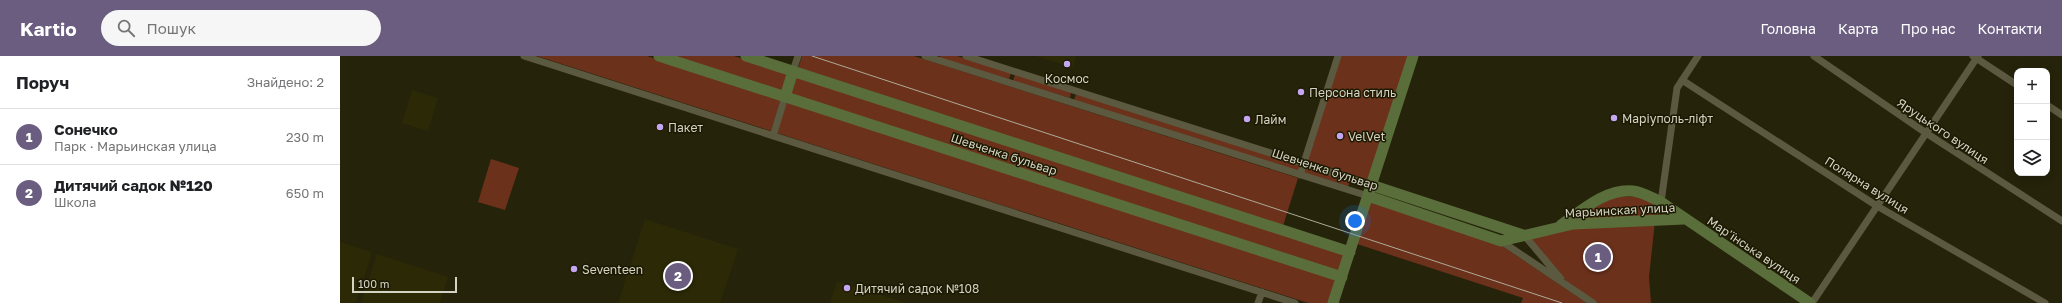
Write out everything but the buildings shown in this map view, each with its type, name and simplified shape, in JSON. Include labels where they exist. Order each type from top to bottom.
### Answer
[{"type":"main road","name":"Шевченка бульвар","points":[[659,56],[1342,277]]},
{"type":"main road","name":"Шевченка бульвар","points":[[746,56],[1350,252]]},
{"type":"main road","points":[[1333,303],[1413,56]]},
{"type":"main road","points":[[785,97],[794,71]]},
{"type":"main road","name":"Шевченка бульвар","points":[[1371,185],[1524,235]]},
{"type":"main road","name":"Марьинская улица","points":[[1557,227],[1602,198],[1618,192],[1633,191],[1645,194],[1661,202],[1684,219]]},
{"type":"main road","name":"Шевченка бульвар","points":[[1368,196],[1501,241]]},
{"type":"main road","name":"Марьинская улица","points":[[1501,241],[1557,227],[1607,222],[1684,219]]},
{"type":"main road","name":"Мар'їнська вулиця","points":[[1684,219],[1811,303]]},
{"type":"street","points":[[524,56],[1296,303]]},
{"type":"street","points":[[794,71],[798,56]]},
{"type":"street","name":"Шевченка бульвар","points":[[925,56],[937,58],[1368,196]]},
{"type":"street","name":"Шевченка бульвар","points":[[966,56],[1371,185]]},
{"type":"street","points":[[1300,174],[1338,56]]},
{"type":"street","points":[[1661,202],[1677,88],[1698,56]]},
{"type":"street","name":"Яруцького вулиця","points":[[1814,56],[1926,133],[2062,221]]},
{"type":"street","points":[[1811,303],[1976,57],[2014,83]]},
{"type":"street","name":"Полярна вулиця","points":[[1682,80],[1877,206],[2045,303]]},
{"type":"street","points":[[773,136],[785,97]]},
{"type":"street","points":[[2050,107],[2062,115]]},
{"type":"street","name":"Шевченка бульвар","points":[[1524,235],[1568,286]]},
{"type":"street","name":"Шевченка бульвар","points":[[1501,241],[1593,303]]},
{"type":"street","points":[[1258,303],[1262,292]]},
{"type":"shaded area","points":[[537,56],[647,56],[781,99],[771,131]]},
{"type":"shaded area","points":[[671,56],[734,56],[789,74],[783,92]]},
{"type":"shaded area","points":[[802,56],[914,56],[1298,178],[1283,226],[798,69]]},
{"type":"shaded area","points":[[940,56],[957,56],[1011,73],[1009,79],[940,58]]},
{"type":"shaded area","name":"Космос","points":[[1036,56],[1076,56],[1073,68]]},
{"type":"shaded area","points":[[1341,56],[1409,56],[1369,180],[1307,160]]},
{"type":"shaded area","points":[[1015,74],[1071,92],[1070,98],[1013,81]]},
{"type":"shaded area","points":[[796,76],[1345,254],[1339,273],[790,94]]},
{"type":"shaded area","points":[[412,90],[438,98],[428,131],[402,123]]},
{"type":"shaded area","points":[[1076,94],[1300,165],[1298,171],[1074,100]]},
{"type":"shaded area","points":[[787,101],[1337,280],[1329,303],[1308,303],[777,133]]},
{"type":"shaded area","points":[[491,159],[519,168],[505,210],[478,202]]},
{"type":"shaded area","points":[[1305,166],[1350,181],[1348,187],[1303,173]]},
{"type":"shaded area","points":[[1614,196],[1644,197],[1662,211],[1659,214],[1650,216],[1572,221]]},
{"type":"shaded area","points":[[1371,202],[1499,244],[1587,303],[1521,303],[1523,298],[1357,244]]},
{"type":"shaded area","points":[[645,219],[738,249],[720,303],[618,303]]},
{"type":"shaded area","points":[[1655,221],[1649,277],[1651,303],[1597,303],[1569,284],[1528,237],[1558,229]]},
{"type":"shaded area","points":[[340,242],[372,252],[356,303],[340,303]]},
{"type":"shaded area","points":[[377,254],[448,277],[440,303],[361,303]]},
{"type":"shaded area","name":"Дитячий садок №108","points":[[837,281],[906,303],[830,303]]},
{"type":"tram line","points":[[812,56],[1562,303]]},
{"type":"place","name":"Космос","points":[[1067,64]]},
{"type":"place","name":"Персона стиль","points":[[1301,92]]},
{"type":"place","name":"Маріуполь-ліфт","points":[[1614,118]]},
{"type":"place","name":"Лайм","points":[[1247,119]]},
{"type":"place","name":"Пакет","points":[[660,127]]},
{"type":"place","name":"VelVet","points":[[1340,136]]},
{"type":"place","name":"Сонечко","points":[[1598,257]]},
{"type":"place","name":"Seventeen","points":[[574,269]]},
{"type":"place","name":"Дитячий садок №120","points":[[678,276]]},
{"type":"place","name":"Дитячий садок №108","points":[[847,288]]}]
